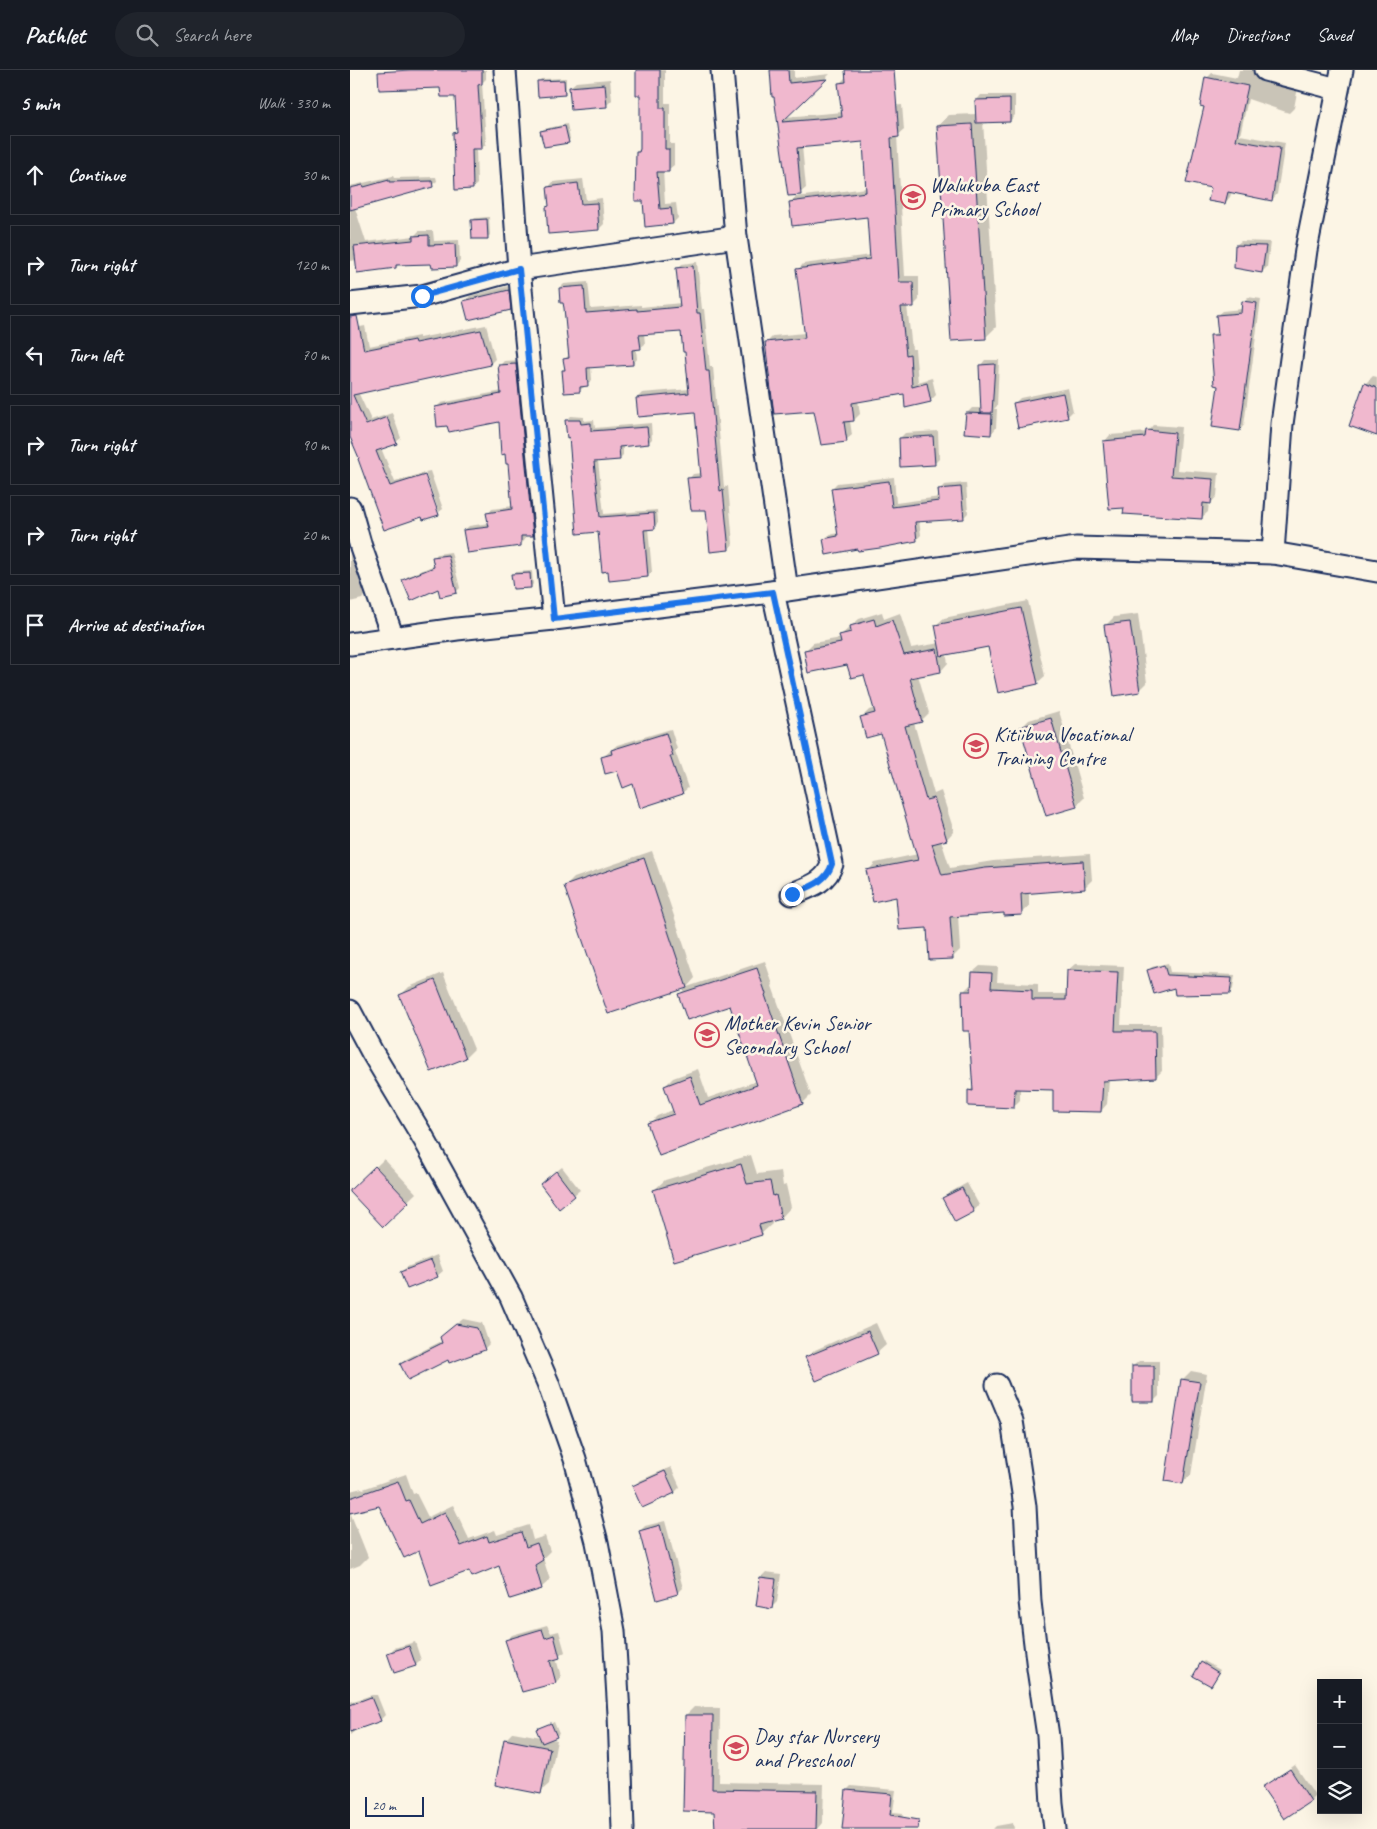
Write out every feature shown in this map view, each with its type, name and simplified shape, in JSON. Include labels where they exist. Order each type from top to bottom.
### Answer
[{"type":"street","points":[[505,70],[519,269],[554,619]]},
{"type":"street","points":[[722,70],[736,237],[780,591],[832,864],[829,873],[822,880],[792,894]]},
{"type":"street","points":[[1265,70],[1339,80],[1306,250],[1285,404],[1272,553]]},
{"type":"street","points":[[350,304],[422,296],[519,269],[736,237]]},
{"type":"street","points":[[350,508],[392,638]]},
{"type":"street","points":[[350,644],[456,629],[780,591],[1076,548],[1272,553],[1377,571]]},
{"type":"street","points":[[350,1010],[511,1297],[548,1383],[575,1459],[597,1542],[614,1631],[623,1829]]},
{"type":"street","points":[[997,1385],[1012,1421],[1025,1506],[1030,1602],[1048,1736],[1055,1829]]},
{"type":"building","points":[[482,70],[482,84],[478,85],[482,149],[472,149],[473,189],[455,190],[453,133],[457,132],[455,97],[441,97],[440,88],[379,90],[378,72]]},
{"type":"building","points":[[636,70],[660,70],[660,108],[665,108],[665,149],[669,149],[669,172],[657,172],[660,209],[671,208],[673,224],[645,227],[643,201],[635,201],[636,152],[639,152],[640,149],[640,95],[636,95]]},
{"type":"building","points":[[770,70],[788,70],[789,83],[827,79],[782,122],[842,117],[838,83],[846,82],[845,70],[894,70],[899,137],[891,138],[899,282],[913,282],[914,307],[901,307],[906,355],[910,354],[912,387],[927,383],[931,402],[905,408],[904,394],[852,403],[854,421],[844,422],[847,442],[821,445],[814,411],[774,414],[765,342],[805,338],[796,269],[870,259],[867,217],[792,226],[789,202],[866,192],[863,142],[797,148],[801,195],[788,196],[774,97],[772,97]]},
{"type":"building","points":[[1205,77],[1248,86],[1236,140],[1280,148],[1272,201],[1228,192],[1225,204],[1208,201],[1211,188],[1186,183],[1204,107],[1200,106]]},
{"type":"building","points":[[564,80],[565,95],[538,97],[537,81]]},
{"type":"building","points":[[605,84],[607,107],[571,110],[569,87]]},
{"type":"building","points":[[1010,99],[1010,122],[976,123],[975,100]]},
{"type":"building","points":[[972,124],[986,339],[951,341],[937,126]]},
{"type":"building","points":[[565,126],[569,143],[544,147],[540,131]]},
{"type":"building","points":[[389,180],[389,182],[432,181],[433,187],[350,210],[350,188],[363,185],[364,187]]},
{"type":"building","points":[[578,183],[581,204],[597,203],[599,230],[548,234],[546,207],[549,206],[547,187]]},
{"type":"building","points":[[487,219],[488,239],[472,239],[471,220]]},
{"type":"building","points":[[429,235],[429,245],[455,244],[456,267],[432,268],[431,264],[396,265],[396,268],[357,273],[354,246],[413,240],[413,236]]},
{"type":"building","points":[[1235,245],[1266,246],[1262,273],[1234,268]]},
{"type":"building","points":[[693,266],[697,313],[700,313],[706,371],[709,371],[720,491],[723,490],[729,550],[710,552],[706,510],[691,510],[687,478],[701,477],[695,412],[638,417],[636,398],[689,393],[681,332],[639,335],[641,349],[632,350],[633,365],[587,368],[588,386],[580,387],[580,392],[564,393],[562,370],[565,370],[563,359],[569,358],[564,308],[563,303],[560,303],[559,288],[584,286],[586,313],[680,307],[676,268]]},
{"type":"building","points":[[509,290],[511,310],[468,320],[463,301]]},
{"type":"building","points":[[1242,301],[1257,303],[1240,431],[1212,427],[1218,386],[1214,385],[1210,335],[1218,335],[1216,315],[1241,313]]},
{"type":"building","points":[[357,316],[364,350],[414,340],[415,343],[481,330],[491,365],[353,395],[366,425],[387,417],[397,444],[376,451],[390,486],[425,475],[439,515],[423,520],[422,517],[384,530],[350,437],[350,317]]},
{"type":"building","points":[[516,364],[533,536],[521,536],[521,546],[467,553],[463,530],[489,527],[486,513],[512,509],[508,464],[506,464],[505,454],[501,455],[499,422],[449,432],[447,426],[437,427],[435,407],[501,394],[498,365]]},
{"type":"building","points":[[995,364],[992,413],[981,413],[979,365]]},
{"type":"building","points":[[1364,383],[1377,388],[1377,436],[1349,426]]},
{"type":"building","points":[[1063,393],[1068,418],[1018,428],[1013,403]]},
{"type":"building","points":[[966,413],[992,414],[991,435],[964,433]]},
{"type":"building","points":[[565,420],[580,420],[581,424],[591,423],[591,431],[647,427],[649,444],[619,447],[620,460],[594,462],[600,517],[654,513],[655,529],[644,530],[648,577],[609,581],[608,571],[602,572],[598,532],[577,534],[569,437],[567,438]]},
{"type":"building","points":[[1146,430],[1175,433],[1171,476],[1213,479],[1211,504],[1203,503],[1202,519],[1123,514],[1124,508],[1109,509],[1103,441],[1145,437]]},
{"type":"building","points":[[933,436],[935,465],[900,467],[899,438]]},
{"type":"building","points":[[889,481],[892,507],[939,501],[938,489],[961,487],[964,519],[915,522],[917,541],[826,555],[823,539],[838,536],[831,488]]},
{"type":"building","points":[[448,555],[457,593],[440,597],[438,589],[411,601],[402,580],[434,567],[432,557]]},
{"type":"building","points":[[530,573],[531,588],[513,589],[511,574]]},
{"type":"building","points":[[1021,608],[1038,684],[998,693],[988,647],[941,656],[935,625]]},
{"type":"building","points":[[874,619],[876,626],[892,620],[904,655],[937,649],[941,672],[910,678],[922,722],[905,726],[926,800],[934,798],[947,840],[932,844],[942,875],[985,868],[1083,861],[1085,889],[1021,894],[1022,915],[1004,916],[1004,913],[950,917],[953,959],[929,960],[927,928],[899,930],[896,897],[873,902],[866,870],[918,860],[881,734],[866,738],[860,717],[875,713],[864,675],[851,678],[847,665],[808,673],[804,650],[841,643],[839,635],[851,632],[850,626]]},
{"type":"building","points":[[1130,622],[1140,692],[1114,696],[1104,625]]},
{"type":"building","points":[[1051,718],[1077,807],[1046,816],[1020,727]]},
{"type":"building","points":[[666,733],[673,756],[670,756],[683,794],[640,808],[633,784],[623,788],[617,771],[605,774],[601,757],[612,754],[611,750]]},
{"type":"building","points":[[644,858],[687,988],[608,1014],[564,886]]},
{"type":"building","points":[[1164,965],[1167,975],[1232,978],[1230,994],[1175,995],[1174,988],[1154,994],[1147,970]]},
{"type":"building","points":[[757,968],[803,1104],[659,1156],[647,1123],[674,1114],[664,1086],[690,1076],[700,1105],[757,1085],[730,1006],[687,1020],[678,994]]},
{"type":"building","points":[[1067,970],[1118,972],[1115,1031],[1155,1031],[1156,1078],[1103,1081],[1101,1112],[1053,1111],[1053,1090],[1015,1089],[1014,1108],[968,1106],[968,1090],[973,1091],[969,1031],[963,1031],[962,991],[971,991],[972,972],[992,973],[991,988],[1032,990],[1032,1000],[1066,1000]]},
{"type":"building","points":[[435,980],[466,1058],[431,1072],[399,995]]},
{"type":"building","points":[[741,1164],[747,1184],[770,1181],[773,1196],[776,1195],[781,1219],[759,1225],[762,1235],[674,1261],[653,1190]]},
{"type":"building","points":[[375,1166],[409,1202],[383,1227],[350,1192]]},
{"type":"building","points":[[556,1171],[575,1196],[559,1209],[540,1184]]},
{"type":"building","points":[[962,1188],[974,1212],[955,1222],[942,1198]]},
{"type":"building","points":[[431,1260],[438,1277],[407,1289],[400,1272]]},
{"type":"building","points":[[456,1324],[477,1328],[485,1350],[449,1363],[448,1360],[408,1380],[400,1364],[442,1343],[440,1337]]},
{"type":"building","points":[[868,1331],[878,1354],[816,1381],[805,1357]]},
{"type":"building","points":[[1132,1366],[1154,1366],[1154,1402],[1132,1402]]},
{"type":"building","points":[[1181,1379],[1200,1382],[1183,1484],[1165,1481]]},
{"type":"building","points":[[665,1471],[675,1493],[642,1508],[632,1486]]},
{"type":"building","points":[[398,1481],[406,1501],[409,1500],[420,1524],[445,1512],[461,1546],[487,1536],[489,1542],[521,1532],[526,1547],[537,1543],[543,1560],[535,1565],[542,1589],[510,1599],[499,1566],[472,1577],[469,1571],[431,1585],[419,1551],[404,1558],[379,1506],[350,1513],[350,1498]]},
{"type":"building","points":[[660,1525],[678,1594],[657,1600],[639,1531]]},
{"type":"building","points":[[760,1577],[776,1579],[772,1609],[756,1606]]},
{"type":"building","points":[[542,1629],[545,1638],[554,1635],[560,1658],[550,1661],[556,1683],[522,1692],[505,1640]]},
{"type":"building","points":[[409,1646],[416,1666],[394,1673],[387,1653]]},
{"type":"building","points":[[1201,1662],[1219,1673],[1211,1686],[1193,1676]]},
{"type":"building","points":[[371,1697],[381,1721],[350,1732],[350,1705]]},
{"type":"building","points":[[685,1715],[713,1715],[712,1789],[817,1791],[816,1829],[715,1829],[714,1812],[683,1811]]},
{"type":"building","points":[[551,1723],[557,1737],[542,1743],[536,1729]]},
{"type":"building","points":[[504,1739],[550,1748],[541,1794],[495,1785]]},
{"type":"building","points":[[1290,1769],[1311,1801],[1284,1819],[1262,1787]]},
{"type":"building","points":[[846,1790],[892,1794],[890,1815],[919,1820],[918,1829],[842,1829]]},
{"type":"place","name":"Walukuba East Primary School","points":[[913,197]]},
{"type":"place","name":"Kitiibwa Vocational Training Centre","points":[[976,746]]},
{"type":"place","name":"Mother Kevin Senior Secondary School","points":[[707,1035]]},
{"type":"place","name":"Day star Nursery and Preschool","points":[[736,1748]]},
{"type":"route","points":[[422,296],[519,269],[554,619],[773,592],[832,864],[829,873],[822,880],[792,894]]}]
